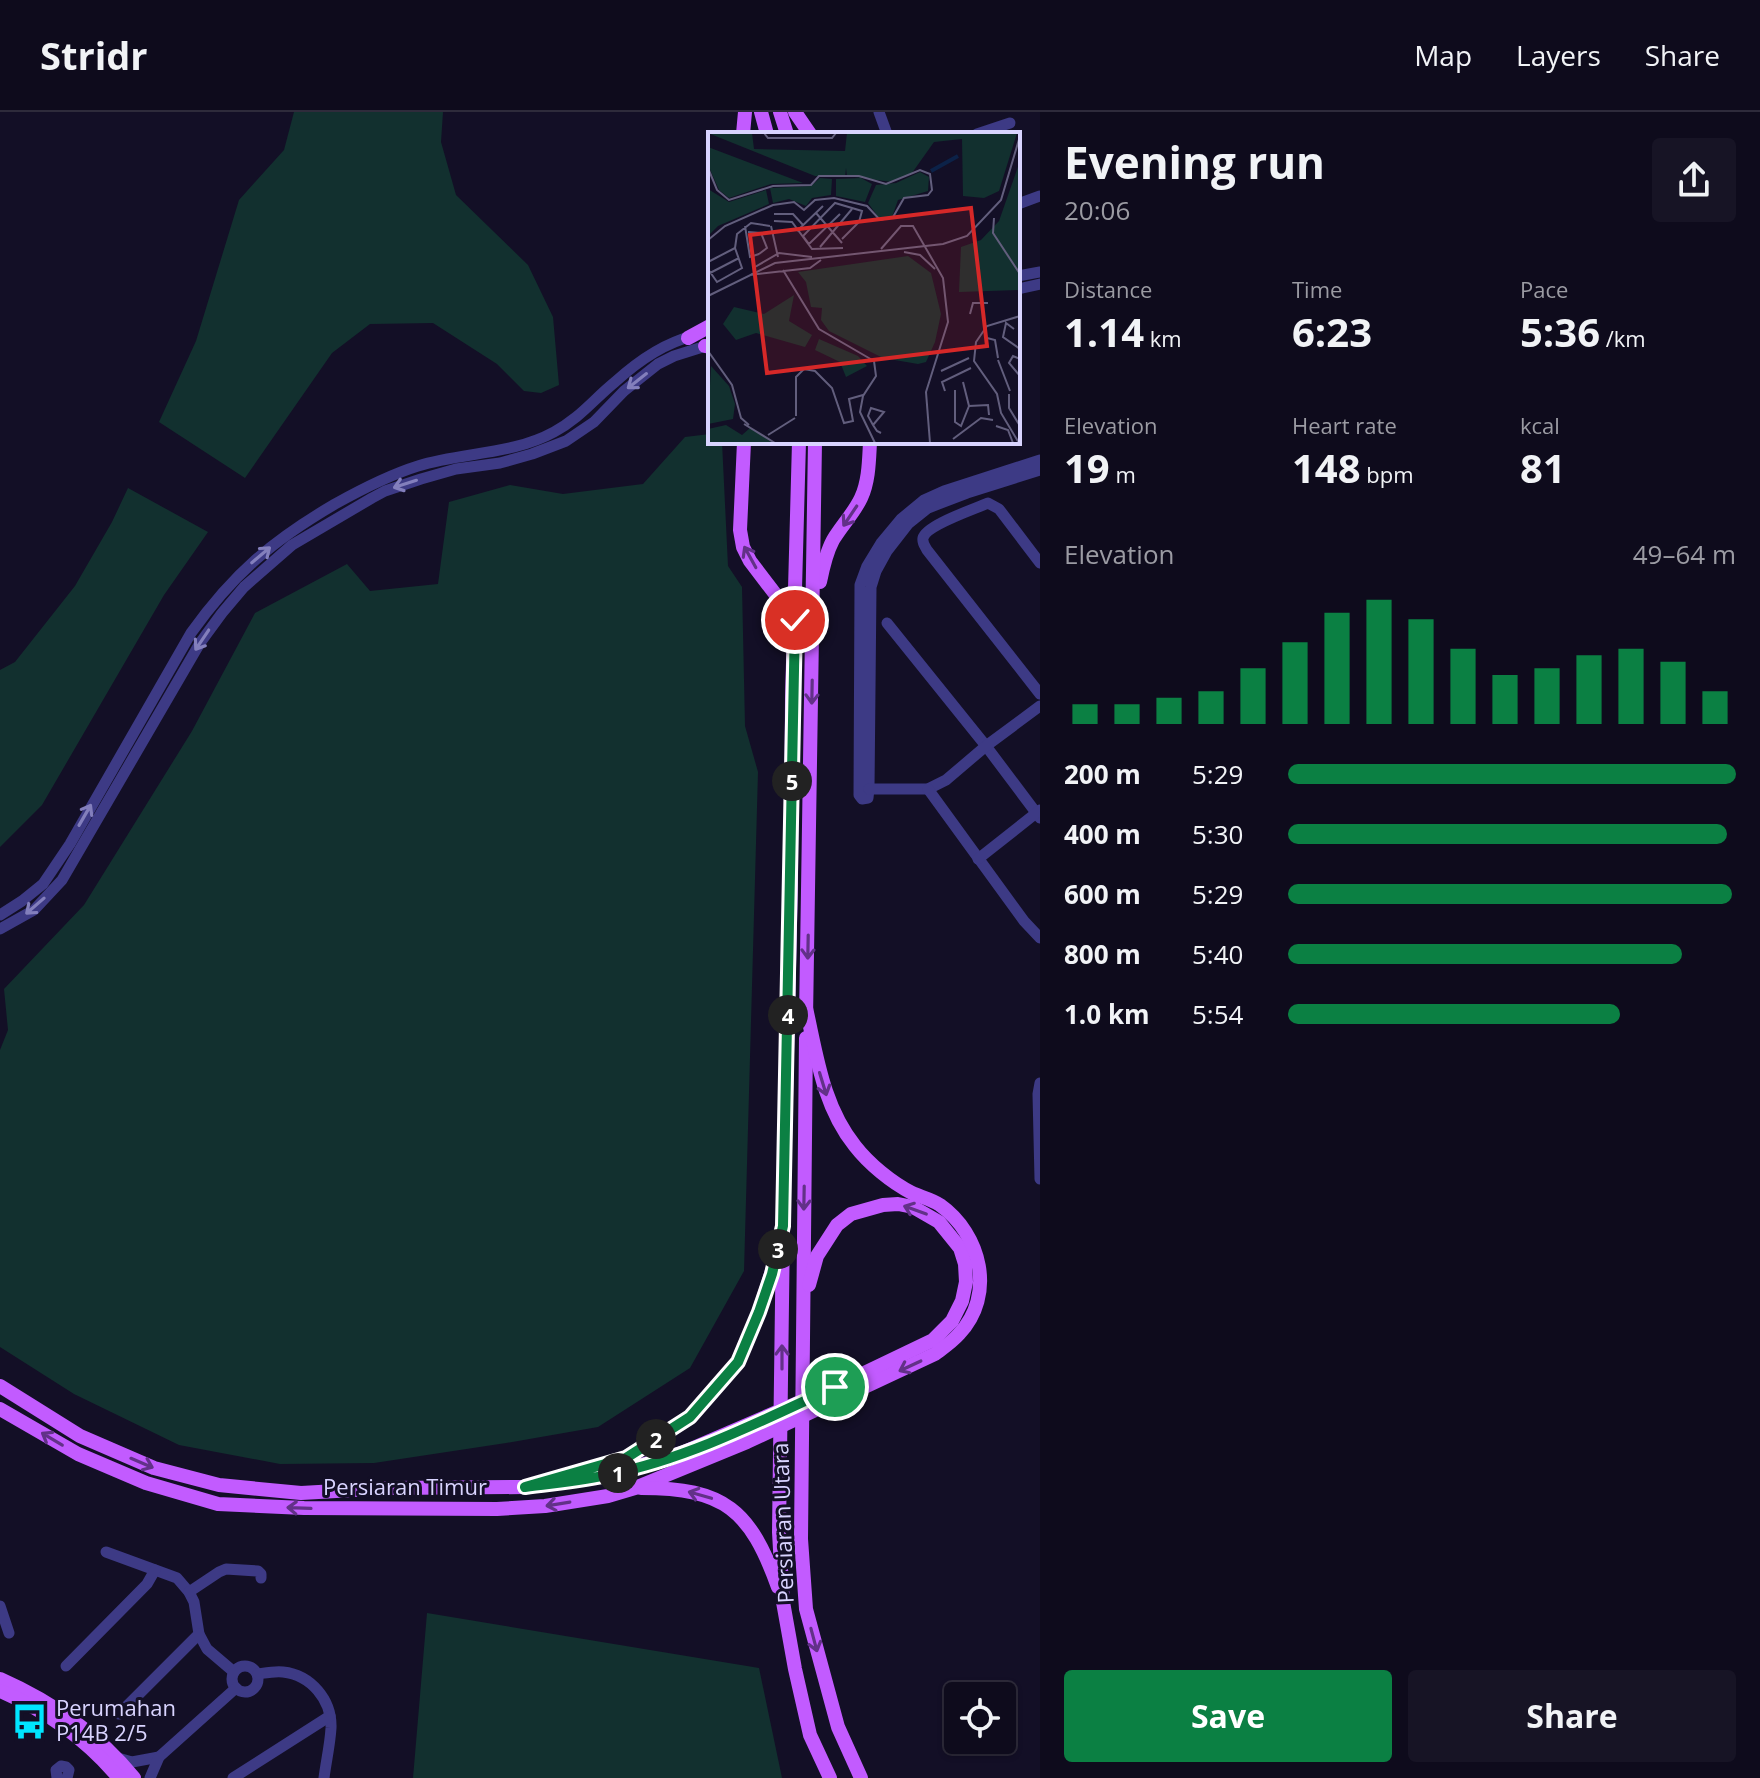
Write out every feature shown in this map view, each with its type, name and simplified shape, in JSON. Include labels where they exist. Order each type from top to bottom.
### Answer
[{"type":"main road","points":[[743,132],[745,112]]},
{"type":"main road","points":[[761,112],[766,132]]},
{"type":"main road","points":[[780,112],[786,132]]},
{"type":"main road","points":[[795,112],[809,132]]},
{"type":"main road","points":[[688,338],[708,327]]},
{"type":"main road","points":[[744,444],[740,530],[743,547],[750,561],[795,620]]},
{"type":"main road","name":"Persiaran Utara","points":[[799,444],[779,1532],[783,1602],[791,1647],[810,1735],[830,1778]]},
{"type":"main road","name":"Persiaran Utara","points":[[815,444],[801,1539],[806,1609],[838,1727],[861,1778]]},
{"type":"main road","points":[[813,614],[824,560],[832,541],[854,511],[867,481],[870,444]]},
{"type":"main road","points":[[806,1008],[822,1085],[841,1127],[856,1148],[893,1181],[911,1193],[937,1203],[951,1214],[963,1227],[973,1246],[972,1264]]},
{"type":"main road","points":[[803,1313],[817,1256],[827,1239],[837,1225],[851,1214],[867,1208],[898,1204],[913,1207],[939,1222],[972,1264]]},
{"type":"main road","points":[[525,1487],[626,1458],[690,1417],[738,1362],[762,1302],[783,1226]]},
{"type":"main road","name":"Persiaran Timur","points":[[0,1386],[80,1436],[154,1468],[219,1485],[301,1493],[389,1488],[525,1487],[611,1474],[682,1453],[935,1354],[960,1333],[971,1316],[978,1297],[972,1264]]},
{"type":"main road","name":"Persiaran Timur","points":[[0,1409],[78,1454],[146,1483],[218,1504],[304,1508],[497,1509],[545,1506],[608,1496],[635,1488],[747,1442],[834,1394]]},
{"type":"main road","points":[[635,1488],[690,1491],[724,1503],[754,1532],[783,1602]]},
{"type":"main road","points":[[0,1679],[41,1699],[85,1729],[118,1758],[134,1778]]},
{"type":"main road","points":[[0,1691],[59,1723],[78,1737],[119,1778]]},
{"type":"street","points":[[879,112],[886,132]]},
{"type":"street","points":[[983,132],[1010,123]]},
{"type":"street","points":[[1020,203],[1040,196]]},
{"type":"street","points":[[1020,276],[1040,272]]},
{"type":"street","points":[[1020,289],[1040,284]]},
{"type":"street","points":[[0,915],[43,884],[70,844],[191,633],[213,603],[257,557],[284,536],[380,480],[420,466],[526,445],[555,432],[583,413],[614,382],[654,351],[688,338],[708,343]]},
{"type":"street","points":[[0,929],[34,910],[62,880],[200,643],[244,587],[292,545],[385,491],[456,469],[511,460],[566,441],[594,422],[624,391],[658,364],[708,343]]},
{"type":"street","points":[[1037,469],[928,508],[908,524],[881,560],[871,587],[869,789],[928,789],[946,780],[1040,706]]},
{"type":"street","points":[[1040,563],[999,509],[988,503],[955,515],[923,536],[927,550],[1040,694]]},
{"type":"street","points":[[887,623],[1039,814],[978,859]]},
{"type":"street","points":[[928,789],[1024,921],[1040,938]]},
{"type":"street","points":[[1040,1083],[1040,1179]]},
{"type":"street","points":[[106,1552],[177,1578],[194,1602],[199,1634],[207,1649],[234,1672]]},
{"type":"street","points":[[189,1592],[226,1569],[258,1571],[261,1578]]},
{"type":"street","points":[[66,1666],[147,1584],[155,1570]]},
{"type":"street","points":[[0,1606],[9,1633]]},
{"type":"street","points":[[119,1714],[199,1634]]},
{"type":"street","points":[[248,1665],[256,1670],[258,1683],[253,1690],[245,1692],[236,1688],[232,1682],[234,1672],[239,1666],[248,1665]]},
{"type":"street","points":[[258,1674],[283,1672],[307,1680],[316,1687],[330,1716],[324,1778]]},
{"type":"street","points":[[150,1778],[159,1757],[236,1688]]},
{"type":"street","points":[[233,1778],[330,1716]]},
{"type":"street","points":[[118,1758],[132,1762],[159,1757]]},
{"type":"street","points":[[57,1778],[56,1770],[61,1766],[69,1770],[67,1778]]},
{"type":"green space","points":[[294,112],[443,112],[441,142],[456,195],[528,265],[553,317],[559,385],[541,393],[524,391],[497,364],[433,323],[370,324],[332,353],[245,478],[159,422],[196,341],[239,200],[284,150]]},
{"type":"green space","points":[[708,434],[708,444],[722,444],[728,566],[742,587],[745,726],[758,772],[744,1271],[690,1368],[598,1427],[374,1463],[280,1464],[179,1445],[74,1394],[0,1347],[0,1050],[8,1030],[4,989],[84,905],[192,731],[255,613],[347,564],[370,591],[438,584],[449,502],[510,485],[563,494],[643,484],[685,437]]},
{"type":"green space","points":[[128,488],[208,532],[164,595],[42,805],[0,847],[0,670],[15,662],[75,586]]},
{"type":"green space","points":[[427,1613],[759,1668],[782,1778],[413,1778]]},
{"type":"place","name":"Perumahan P14B 2/5","points":[[30,1721]]},
{"type":"route","points":[[795,620],[783,1226],[772,1274],[738,1362],[690,1417],[626,1458],[525,1487],[611,1474],[682,1453],[835,1387]]}]
